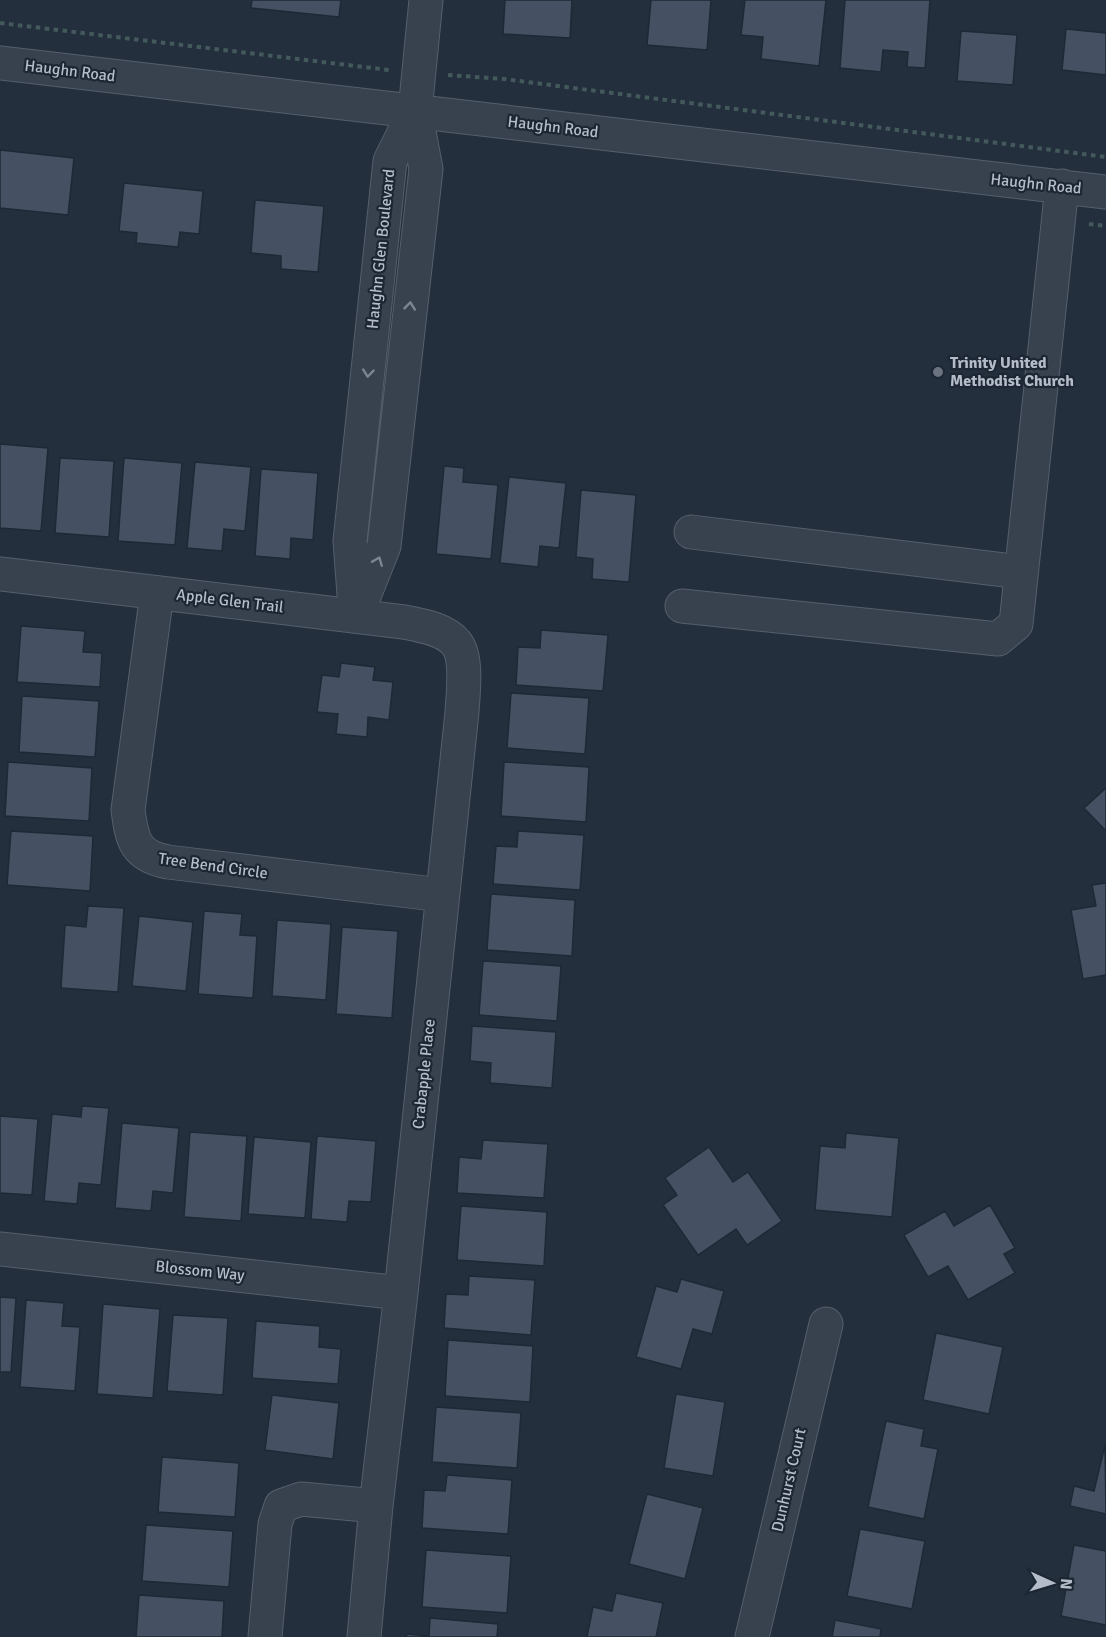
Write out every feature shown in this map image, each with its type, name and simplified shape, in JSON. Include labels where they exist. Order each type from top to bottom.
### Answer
[{"type":"street","points":[[356,616],[384,546],[426,169],[415,111],[426,0]]},
{"type":"street","name":"Haughn Road","points":[[0,63],[1106,192]]},
{"type":"street","name":"Haughn Glen Boulevard","points":[[356,616],[350,542],[390,161],[415,111]]},
{"type":"street","points":[[682,606],[998,639],[1016,624],[1062,186]]},
{"type":"street","points":[[382,238],[417,243]]},
{"type":"street","points":[[371,338],[406,342]]},
{"type":"street","points":[[691,532],[1021,572]]},
{"type":"street","name":"Apple Glen Trail","points":[[0,573],[404,622],[435,629],[456,643]]},
{"type":"street","name":"Tree Bend Circle","points":[[158,593],[128,810],[131,836],[140,850],[155,860],[168,862],[442,895]]},
{"type":"street","name":"Crabapple Place","points":[[364,1637],[465,670],[456,643]]},
{"type":"street","name":"Blossom Way","points":[[0,1249],[401,1293]]},
{"type":"street","name":"Dunhurst Court","points":[[752,1637],[826,1324]]},
{"type":"street","points":[[265,1637],[275,1524],[281,1506],[301,1499],[376,1506]]},
{"type":"path","points":[[0,23],[419,73],[516,81],[1106,157]]},
{"type":"building","points":[[252,0],[341,0],[339,17],[251,8]]},
{"type":"building","points":[[505,0],[572,0],[570,38],[503,34]]},
{"type":"building","points":[[651,0],[711,0],[707,50],[647,45]]},
{"type":"building","points":[[745,0],[826,0],[819,66],[761,59],[763,37],[741,35]]},
{"type":"building","points":[[845,0],[930,0],[925,68],[907,67],[908,52],[883,50],[881,72],[840,68]]},
{"type":"building","points":[[1066,29],[1106,33],[1106,75],[1062,70]]},
{"type":"building","points":[[961,31],[1017,35],[1013,85],[957,81]]},
{"type":"building","points":[[0,150],[74,158],[68,215],[0,208]]},
{"type":"building","points":[[124,183],[203,191],[199,234],[180,232],[178,247],[136,243],[137,233],[119,231]]},
{"type":"building","points":[[255,200],[324,206],[318,272],[281,269],[281,256],[251,253]]},
{"type":"building","points":[[0,444],[48,448],[41,531],[0,528]]},
{"type":"building","points":[[60,458],[114,461],[109,537],[55,533]]},
{"type":"building","points":[[124,458],[182,463],[175,545],[118,541]]},
{"type":"building","points":[[195,462],[251,467],[245,531],[224,529],[222,551],[187,548]]},
{"type":"building","points":[[444,466],[464,468],[463,482],[498,485],[491,559],[436,554]]},
{"type":"building","points":[[261,469],[318,473],[313,540],[291,538],[290,559],[255,556]]},
{"type":"building","points":[[509,477],[566,483],[559,548],[540,546],[538,567],[500,563]]},
{"type":"building","points":[[581,490],[636,495],[629,582],[592,579],[593,559],[576,557]]},
{"type":"building","points":[[21,626],[85,631],[83,652],[102,653],[100,687],[17,682]]},
{"type":"building","points":[[541,630],[608,635],[603,691],[516,685],[518,647],[540,648]]},
{"type":"building","points":[[341,663],[375,667],[373,680],[393,682],[389,720],[368,717],[367,737],[336,734],[338,714],[317,712],[322,675],[339,677]]},
{"type":"building","points":[[511,693],[589,698],[585,754],[507,748]]},
{"type":"building","points":[[22,696],[99,701],[95,757],[19,752]]},
{"type":"building","points":[[8,762],[92,768],[89,821],[5,816]]},
{"type":"building","points":[[504,762],[589,767],[586,822],[501,816]]},
{"type":"building","points":[[1106,788],[1106,831],[1084,808]]},
{"type":"building","points":[[11,831],[93,836],[90,891],[7,885]]},
{"type":"building","points":[[518,831],[584,835],[580,890],[493,884],[496,846],[517,847]]},
{"type":"building","points":[[1106,883],[1106,975],[1083,979],[1071,910],[1096,906],[1092,885]]},
{"type":"building","points":[[491,894],[575,900],[572,956],[487,950]]},
{"type":"building","points":[[88,906],[124,908],[118,992],[61,988],[65,925],[86,927]]},
{"type":"building","points":[[204,911],[242,914],[240,935],[257,936],[253,998],[198,994]]},
{"type":"building","points":[[139,916],[193,922],[186,991],[132,986]]},
{"type":"building","points":[[277,920],[331,924],[326,1000],[272,996]]},
{"type":"building","points":[[342,927],[398,931],[392,1018],[336,1014]]},
{"type":"building","points":[[483,961],[561,966],[557,1021],[479,1015]]},
{"type":"building","points":[[472,1026],[556,1032],[552,1088],[490,1083],[491,1063],[470,1061]]},
{"type":"building","points":[[82,1106],[109,1108],[101,1185],[79,1183],[77,1204],[44,1201],[52,1114],[81,1117]]},
{"type":"building","points":[[0,1116],[38,1119],[32,1195],[0,1193]]},
{"type":"building","points":[[122,1123],[179,1128],[173,1193],[153,1191],[151,1211],[115,1208]]},
{"type":"building","points":[[190,1132],[247,1136],[241,1221],[184,1217]]},
{"type":"building","points":[[846,1133],[899,1138],[892,1217],[815,1210],[820,1146],[845,1148]]},
{"type":"building","points":[[317,1136],[376,1141],[371,1202],[349,1201],[347,1222],[311,1219]]},
{"type":"building","points":[[254,1137],[311,1142],[305,1218],[248,1214]]},
{"type":"building","points":[[483,1140],[548,1144],[544,1198],[457,1193],[459,1157],[481,1159]]},
{"type":"building","points":[[709,1147],[733,1182],[748,1172],[782,1221],[747,1245],[736,1229],[698,1255],[663,1205],[677,1195],[665,1178]]},
{"type":"building","points":[[990,1205],[1015,1248],[1004,1254],[1015,1273],[968,1300],[948,1266],[928,1277],[904,1235],[945,1211],[954,1226]]},
{"type":"building","points":[[461,1206],[547,1212],[544,1266],[457,1260]]},
{"type":"building","points":[[469,1276],[535,1280],[531,1335],[444,1328],[446,1294],[468,1295]]},
{"type":"building","points":[[681,1279],[724,1291],[712,1334],[693,1329],[681,1369],[636,1357],[656,1286],[677,1292]]},
{"type":"building","points":[[0,1297],[16,1298],[11,1372],[0,1372]]},
{"type":"building","points":[[26,1300],[64,1303],[62,1326],[80,1327],[75,1391],[20,1387]]},
{"type":"building","points":[[103,1304],[160,1309],[153,1398],[97,1394]]},
{"type":"building","points":[[173,1315],[228,1318],[223,1395],[167,1391]]},
{"type":"building","points":[[256,1321],[320,1326],[319,1347],[341,1349],[338,1384],[252,1378]]},
{"type":"building","points":[[936,1333],[1003,1347],[989,1414],[923,1400]]},
{"type":"building","points":[[448,1340],[533,1346],[530,1402],[445,1396]]},
{"type":"building","points":[[676,1394],[725,1402],[713,1476],[664,1468]]},
{"type":"building","points":[[272,1395],[339,1403],[333,1459],[265,1450]]},
{"type":"building","points":[[436,1407],[521,1413],[517,1468],[432,1462]]},
{"type":"building","points":[[886,1421],[924,1429],[921,1446],[938,1449],[924,1519],[868,1507]]},
{"type":"building","points":[[1105,1445],[1106,1514],[1070,1506],[1074,1486],[1094,1491]]},
{"type":"building","points":[[162,1457],[239,1463],[235,1517],[158,1512]]},
{"type":"building","points":[[447,1475],[512,1480],[508,1534],[422,1528],[424,1490],[445,1491]]},
{"type":"building","points":[[647,1494],[703,1508],[685,1579],[629,1564]]},
{"type":"building","points":[[146,1525],[233,1531],[229,1587],[142,1581]]},
{"type":"building","points":[[860,1529],[925,1541],[912,1609],[847,1596]]},
{"type":"building","points":[[1074,1545],[1106,1551],[1106,1625],[1061,1616]]},
{"type":"building","points":[[426,1550],[511,1556],[507,1613],[422,1607]]},
{"type":"building","points":[[616,1593],[663,1603],[656,1637],[587,1637],[593,1607],[612,1611]]},
{"type":"building","points":[[139,1595],[224,1601],[222,1637],[136,1637]]},
{"type":"building","points":[[430,1618],[498,1624],[497,1637],[406,1637],[407,1634],[429,1636]]},
{"type":"building","points":[[835,1620],[881,1629],[880,1637],[832,1637]]},
{"type":"place","name":"Trinity United Methodist Church","points":[[938,372]]}]
